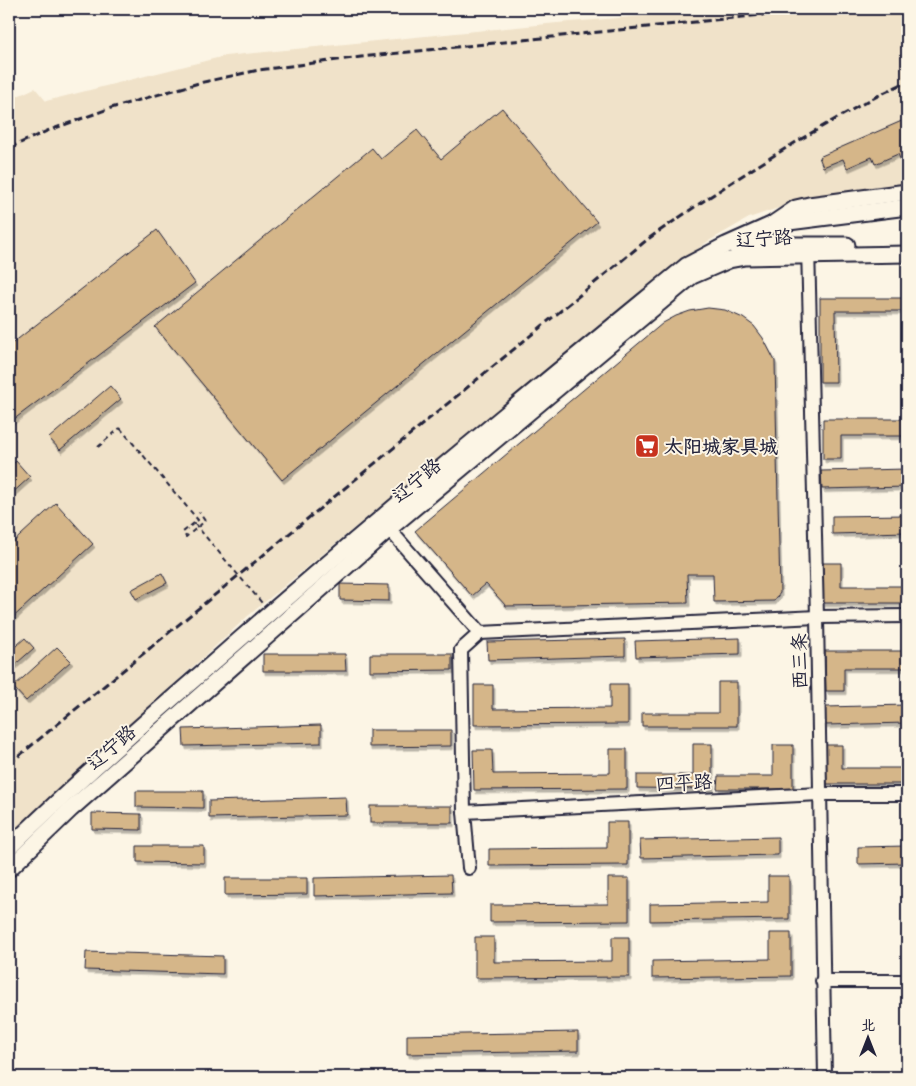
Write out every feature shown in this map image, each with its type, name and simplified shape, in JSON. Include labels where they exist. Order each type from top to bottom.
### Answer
[{"type":"main road","points":[[726,244],[773,224],[796,208],[907,192]]},
{"type":"main road","points":[[773,224],[907,207]]},
{"type":"main road","name":"辽宁路","points":[[9,848],[63,794],[250,629],[380,518],[686,266],[726,244],[907,254]]},
{"type":"main road","name":"辽宁路","points":[[9,869],[71,809],[389,529],[692,276],[729,260],[745,257],[808,250],[907,244]]},
{"type":"street","name":"西三条","points":[[808,250],[825,1077]]},
{"type":"street","points":[[389,529],[480,633]]},
{"type":"street","points":[[468,868],[464,812],[461,650],[480,633],[817,617],[907,616]]},
{"type":"street","name":"四平路","points":[[464,812],[820,794],[907,794]]},
{"type":"street","points":[[822,981],[907,981]]},
{"type":"path","points":[[98,447],[120,428],[198,520],[183,532],[186,537],[205,521],[199,512]]},
{"type":"path","points":[[194,523],[262,603]]},
{"type":"shaded area","points":[[729,9],[907,9],[907,186],[866,190],[799,201],[749,218],[707,242],[644,288],[248,616],[9,836],[9,100],[35,88],[46,101],[225,56],[557,23]]},
{"type":"building","points":[[502,108],[597,222],[282,480],[155,327],[372,148],[381,159],[417,130],[441,159]]},
{"type":"building","points":[[904,120],[907,127],[907,158],[901,161],[898,154],[875,164],[872,157],[847,168],[843,159],[823,167],[819,157]]},
{"type":"building","points":[[157,230],[195,283],[9,423],[9,346]]},
{"type":"building","points":[[820,298],[907,298],[907,311],[835,311],[836,382],[820,382]]},
{"type":"building","name":"太阳城家具城","points":[[708,308],[725,310],[743,318],[754,326],[763,338],[775,361],[780,593],[774,601],[714,602],[713,574],[687,574],[688,603],[506,606],[486,584],[472,596],[415,531],[663,323],[690,311]]},
{"type":"building","points":[[110,386],[121,399],[60,450],[49,438]]},
{"type":"building","points":[[823,419],[907,419],[907,436],[841,436],[841,459],[823,459]]},
{"type":"building","points":[[16,461],[30,477],[9,496],[9,468]]},
{"type":"building","points":[[907,469],[907,487],[822,489],[821,471]]},
{"type":"building","points":[[56,503],[93,544],[9,621],[9,546]]},
{"type":"building","points":[[907,515],[907,532],[832,534],[832,516]]},
{"type":"building","points":[[823,563],[841,563],[841,586],[907,586],[907,603],[823,603]]},
{"type":"building","points":[[162,573],[167,583],[136,599],[131,590]]},
{"type":"building","points":[[340,584],[389,585],[389,601],[340,600]]},
{"type":"building","points":[[25,638],[34,648],[9,670],[9,652]]},
{"type":"building","points":[[740,638],[740,654],[636,657],[635,641]]},
{"type":"building","points":[[625,639],[625,656],[488,660],[487,642]]},
{"type":"building","points":[[57,647],[71,661],[26,701],[13,687]]},
{"type":"building","points":[[825,651],[907,651],[907,668],[844,668],[844,691],[826,691]]},
{"type":"building","points":[[263,654],[345,654],[346,671],[263,671]]},
{"type":"building","points":[[370,654],[452,654],[452,670],[370,671]]},
{"type":"building","points":[[718,682],[737,682],[737,726],[642,726],[642,713],[718,713]]},
{"type":"building","points":[[610,684],[628,684],[628,724],[474,725],[474,685],[493,685],[493,709],[610,708]]},
{"type":"building","points":[[907,705],[907,723],[825,725],[825,707]]},
{"type":"building","points":[[321,725],[321,743],[184,746],[183,729]]},
{"type":"building","points":[[369,730],[451,730],[451,746],[369,747]]},
{"type":"building","points":[[693,744],[712,744],[712,789],[637,788],[637,775],[693,775]]},
{"type":"building","points":[[773,745],[793,745],[793,789],[717,789],[718,776],[773,776]]},
{"type":"building","points":[[824,745],[842,745],[842,768],[907,768],[907,784],[824,784]]},
{"type":"building","points":[[610,749],[627,749],[627,789],[474,790],[473,750],[492,750],[493,774],[610,773]]},
{"type":"building","points":[[136,791],[203,791],[203,808],[136,807]]},
{"type":"building","points":[[346,797],[347,815],[209,818],[209,801]]},
{"type":"building","points":[[370,806],[452,806],[452,823],[370,823]]},
{"type":"building","points":[[92,813],[141,814],[141,830],[92,829]]},
{"type":"building","points":[[607,822],[628,822],[628,865],[489,866],[489,849],[607,848]]},
{"type":"building","points":[[778,837],[778,855],[641,858],[640,840]]},
{"type":"building","points":[[137,846],[204,846],[204,863],[137,862]]},
{"type":"building","points":[[907,846],[907,863],[858,864],[858,847]]},
{"type":"building","points":[[451,875],[452,893],[314,896],[314,878]]},
{"type":"building","points":[[768,876],[789,876],[789,919],[650,921],[650,904],[768,902]]},
{"type":"building","points":[[225,878],[307,878],[307,894],[225,895]]},
{"type":"building","points":[[608,878],[629,878],[629,921],[490,922],[490,905],[608,904]]},
{"type":"building","points":[[770,933],[791,933],[791,976],[652,978],[652,961],[770,959]]},
{"type":"building","points":[[475,937],[494,937],[494,962],[612,961],[612,937],[629,937],[629,977],[475,978]]},
{"type":"building","points":[[86,952],[223,956],[223,974],[85,970]]},
{"type":"building","points":[[578,1032],[578,1051],[407,1054],[407,1035]]},
{"type":"railway","points":[[9,148],[47,131],[111,108],[199,83],[259,70],[361,57],[820,9]]},
{"type":"railway","points":[[9,764],[648,239],[785,149],[860,105],[907,82]]},
{"type":"place","name":"太阳城家具城","points":[[647,446]]}]
